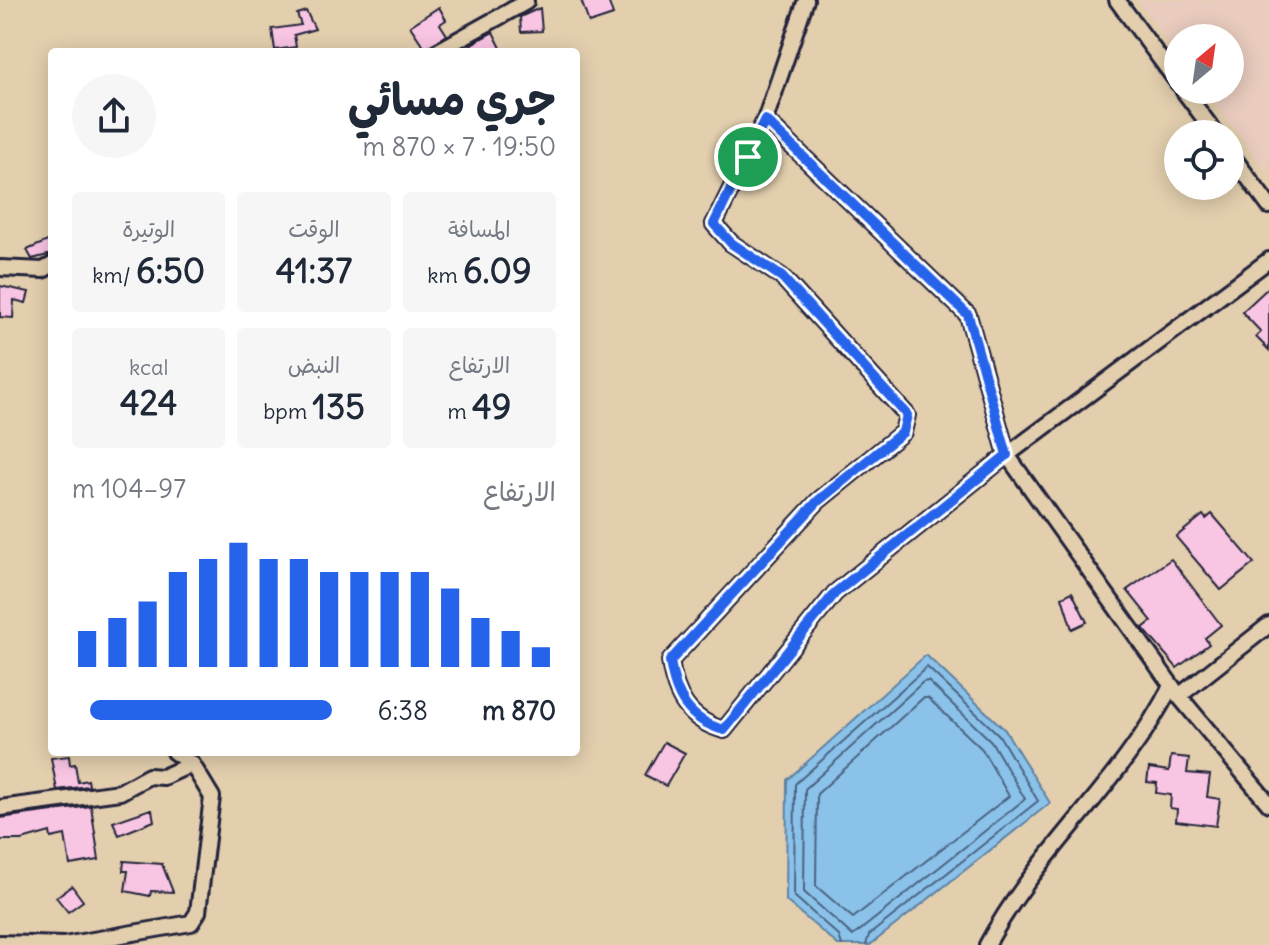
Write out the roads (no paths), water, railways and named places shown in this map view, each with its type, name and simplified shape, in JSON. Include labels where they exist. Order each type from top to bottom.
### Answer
[{"type":"street","points":[[806,0],[765,120],[714,224],[731,243],[782,277],[907,415],[903,432],[818,501],[670,661],[674,690],[702,724],[724,730],[835,593],[1007,455],[1269,260]]},
{"type":"street","points":[[1117,0],[1164,64]]},
{"type":"street","points":[[443,48],[526,2]]},
{"type":"street","points":[[765,120],[968,315],[1007,455],[1175,691],[1269,804]]},
{"type":"street","points":[[1244,172],[1269,206]]},
{"type":"street","points":[[0,268],[43,270],[48,267]]},
{"type":"street","points":[[987,945],[1019,892],[1139,743],[1175,691],[1269,625]]},
{"type":"street","points":[[0,943],[64,945],[191,923],[198,912],[212,797],[192,764],[180,756]]},
{"type":"street","points":[[0,808],[120,792],[149,776],[163,777],[192,764]]},
{"type":"water","points":[[926,655],[1005,730],[1050,803],[870,945],[838,945],[786,901],[787,780]]}]
